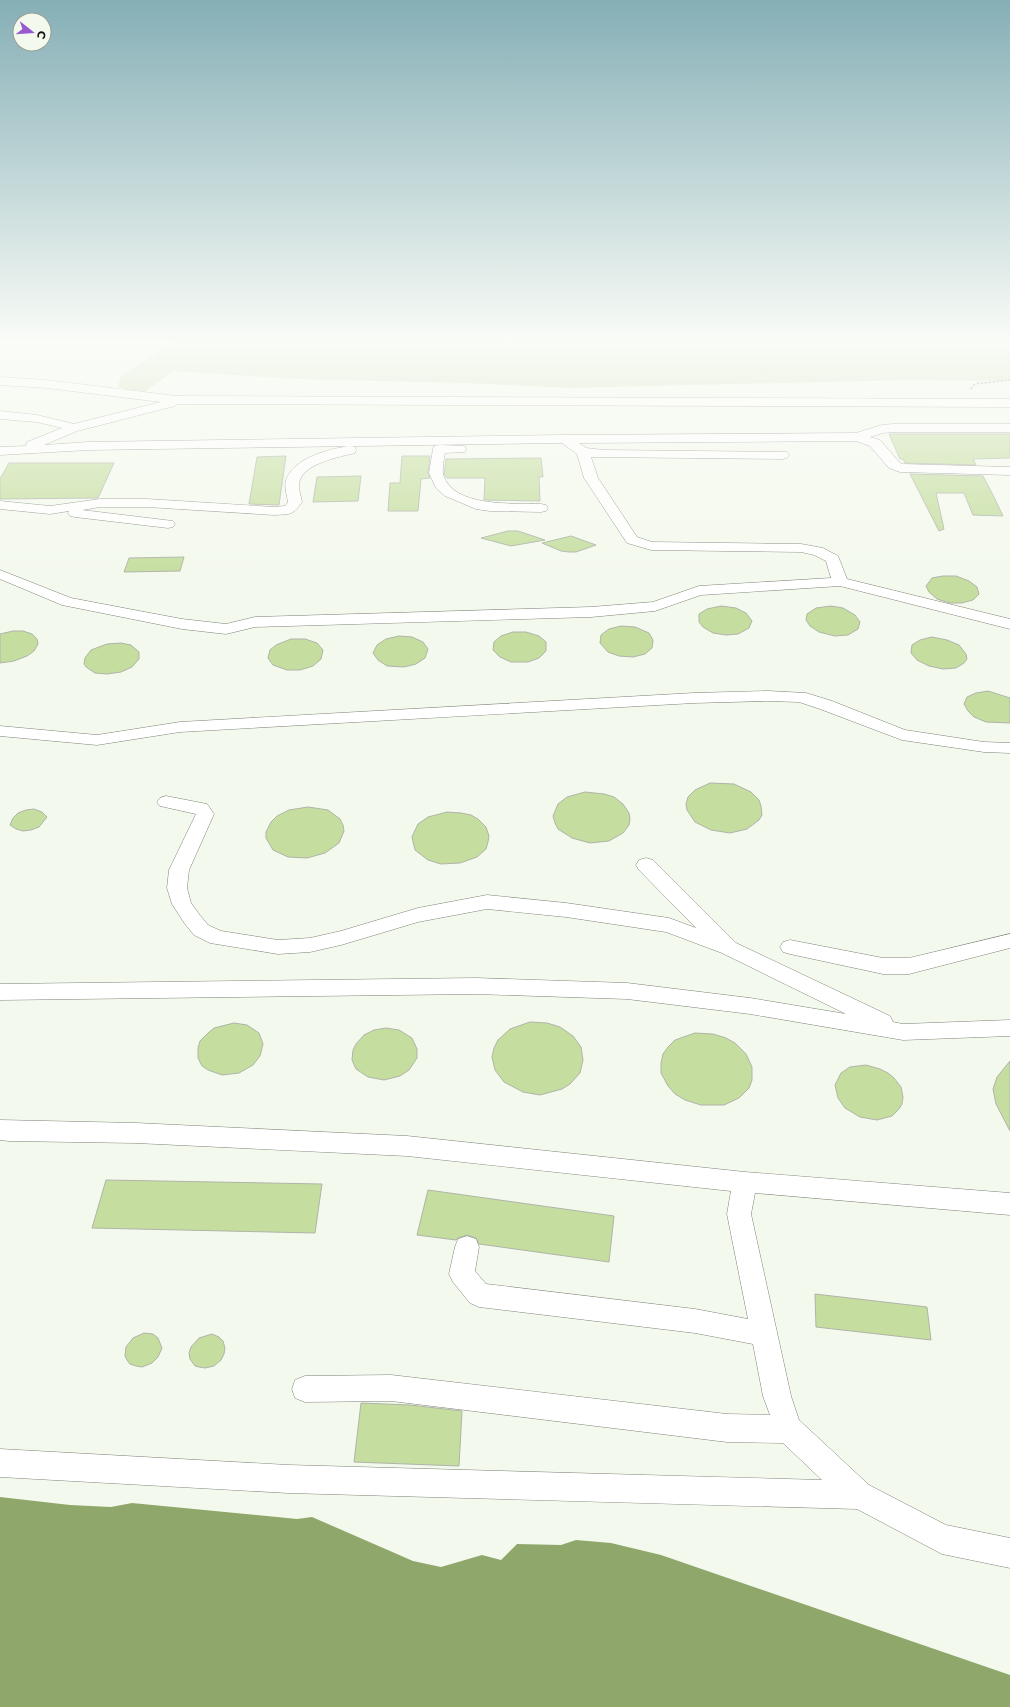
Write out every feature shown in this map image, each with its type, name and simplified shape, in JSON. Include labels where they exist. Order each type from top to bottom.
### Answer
[{"type":"street","points":[[43,420],[59,422],[74,428]]},
{"type":"street","points":[[0,460],[74,428],[108,420]]},
{"type":"street","points":[[857,437],[882,429],[892,428],[1010,428]]},
{"type":"street","points":[[0,451],[88,446],[565,439],[857,437],[875,443],[894,465],[900,468],[1010,471]]},
{"type":"street","points":[[50,510],[100,503],[147,503],[274,511],[289,510],[295,502],[293,481],[299,471],[322,457],[347,450],[546,447],[565,439]]},
{"type":"street","points":[[565,439],[583,452],[604,454],[782,455]]},
{"type":"street","points":[[439,449],[436,473],[441,485],[450,493],[476,505],[490,508],[541,508]]},
{"type":"street","points":[[583,452],[591,478],[632,540],[651,546],[801,548],[818,551],[832,559],[840,582]]},
{"type":"street","points":[[0,506],[50,510],[168,524]]},
{"type":"street","points":[[0,574],[67,602],[182,624],[226,629],[255,622],[591,612],[655,606],[699,591],[840,582],[1010,624]]},
{"type":"street","points":[[0,731],[97,740],[180,727],[686,698],[768,696],[800,697],[826,705],[902,735],[984,747],[1010,748]]},
{"type":"street","points":[[166,802],[201,808],[205,814],[179,870],[177,888],[182,904],[192,919],[201,930],[216,938],[278,947],[310,945],[342,938],[418,915],[486,902],[566,910],[669,925],[729,948],[903,1032]]},
{"type":"street","points":[[646,865],[729,948]]},
{"type":"street","points":[[790,947],[883,966],[909,966],[1010,941]]},
{"type":"street","points":[[0,992],[476,986],[628,991],[750,1006],[903,1032],[1010,1028]]},
{"type":"street","points":[[0,1130],[144,1134],[407,1146],[744,1182],[1010,1204]]},
{"type":"street","points":[[744,1182],[739,1214],[777,1396],[789,1429],[859,1495],[942,1540],[1010,1553]]},
{"type":"street","points":[[467,1247],[462,1274],[479,1295],[695,1321],[764,1334]]},
{"type":"street","points":[[304,1389],[391,1388],[728,1428],[789,1429]]},
{"type":"street","points":[[0,1463],[288,1479],[859,1495]]},
{"type":"shaded area","points":[[0,1497],[70,1505],[111,1507],[132,1503],[297,1519],[312,1517],[413,1561],[441,1567],[482,1555],[501,1560],[517,1544],[561,1545],[576,1540],[611,1543],[661,1555],[1010,1675],[1010,1707],[0,1707]]},
{"type":"building","points":[[889,434],[1010,434],[1010,458],[973,459],[976,465],[905,463],[903,459],[900,459]]},
{"type":"building","points":[[286,456],[279,505],[249,504],[257,457]]},
{"type":"building","points":[[402,456],[430,456],[428,473],[430,478],[421,479],[418,511],[388,511],[390,483],[400,483]]},
{"type":"building","points":[[541,458],[543,477],[539,477],[540,501],[484,500],[485,478],[447,478],[444,474],[446,459]]},
{"type":"building","points":[[9,463],[114,463],[98,498],[0,499],[0,479]]},
{"type":"building","points":[[910,474],[983,476],[1003,516],[973,515],[964,493],[936,493],[944,529],[939,531]]},
{"type":"building","points":[[361,476],[358,501],[313,502],[317,477]]},
{"type":"building","points":[[508,531],[518,531],[545,540],[511,546],[481,538]]},
{"type":"building","points":[[571,536],[596,545],[576,552],[569,552],[561,551],[542,543]]},
{"type":"building","points":[[184,557],[180,571],[124,572],[129,558]]},
{"type":"building","points":[[956,576],[969,581],[977,587],[979,594],[973,600],[962,603],[950,603],[937,599],[929,592],[926,586],[932,578]]},
{"type":"building","points":[[721,606],[736,608],[746,613],[752,621],[749,628],[738,634],[726,635],[713,633],[703,627],[699,622],[699,614],[707,609]]},
{"type":"building","points":[[831,606],[843,608],[855,615],[860,622],[858,629],[848,635],[835,636],[819,632],[810,626],[806,620],[807,614],[816,608]]},
{"type":"building","points":[[621,626],[635,627],[649,633],[653,640],[652,648],[645,654],[633,657],[619,656],[608,652],[600,643],[601,635],[609,629]]},
{"type":"building","points":[[13,631],[23,631],[32,634],[37,639],[38,644],[34,651],[27,656],[14,661],[0,663],[0,634]]},
{"type":"building","points":[[513,632],[526,632],[539,636],[546,642],[546,651],[539,658],[528,662],[511,662],[500,657],[493,650],[494,642],[501,636]]},
{"type":"building","points":[[399,636],[412,637],[423,642],[428,649],[425,658],[416,664],[404,667],[387,666],[378,660],[373,653],[377,645],[386,639]]},
{"type":"building","points":[[932,637],[947,640],[959,645],[966,654],[967,659],[956,668],[943,669],[929,666],[917,660],[911,653],[912,645],[920,640]]},
{"type":"building","points":[[291,639],[305,639],[317,643],[323,650],[321,659],[313,666],[300,670],[287,670],[273,665],[268,658],[270,650],[276,645]]},
{"type":"building","points":[[121,643],[131,645],[139,652],[139,659],[132,667],[121,672],[107,674],[95,673],[84,664],[85,658],[91,650],[107,644]]},
{"type":"building","points":[[988,691],[1010,698],[1010,723],[986,722],[974,717],[968,711],[964,704],[967,697],[976,693]]},
{"type":"building","points":[[710,783],[734,784],[751,792],[759,800],[761,806],[762,815],[759,820],[747,829],[730,833],[711,830],[695,822],[687,810],[686,804],[688,797],[695,790]]},
{"type":"building","points":[[585,792],[604,794],[614,797],[623,804],[629,813],[630,819],[629,825],[623,833],[609,841],[590,843],[572,838],[558,829],[553,816],[558,804],[567,797]]},
{"type":"building","points":[[308,807],[328,810],[340,819],[344,831],[339,843],[325,853],[307,858],[288,857],[273,850],[266,838],[266,832],[271,822],[277,816],[289,810]]},
{"type":"building","points":[[34,809],[42,812],[47,817],[39,827],[23,831],[10,825],[13,818],[18,813]]},
{"type":"building","points":[[447,812],[471,815],[478,819],[486,827],[489,836],[486,849],[477,857],[460,863],[441,864],[428,860],[415,850],[412,837],[418,824],[428,817]]},
{"type":"building","points":[[530,1022],[547,1023],[560,1027],[573,1036],[581,1047],[583,1060],[580,1073],[570,1084],[562,1089],[540,1095],[523,1092],[504,1082],[495,1070],[492,1057],[498,1040],[510,1029]]},
{"type":"building","points":[[234,1023],[247,1025],[259,1033],[263,1044],[260,1056],[253,1065],[239,1073],[222,1075],[208,1070],[202,1066],[198,1058],[200,1041],[214,1028]]},
{"type":"building","points":[[386,1028],[399,1030],[412,1038],[417,1049],[417,1058],[409,1070],[400,1076],[384,1080],[368,1077],[356,1069],[352,1060],[353,1050],[364,1035],[374,1030]]},
{"type":"building","points":[[695,1033],[713,1034],[726,1038],[735,1043],[746,1054],[752,1067],[752,1080],[749,1088],[739,1098],[724,1105],[701,1105],[685,1100],[675,1094],[668,1086],[661,1073],[663,1054],[675,1040]]},
{"type":"building","points":[[1010,1061],[1010,1131],[996,1104],[993,1089],[997,1077]]},
{"type":"building","points":[[866,1065],[888,1073],[901,1087],[903,1097],[902,1104],[892,1116],[877,1120],[860,1117],[845,1108],[838,1098],[835,1085],[841,1073],[850,1067]]},
{"type":"building","points":[[106,1180],[322,1184],[315,1233],[92,1228]]},
{"type":"building","points":[[428,1190],[614,1216],[609,1262],[479,1244],[476,1238],[467,1235],[456,1240],[417,1235]]},
{"type":"building","points":[[815,1294],[927,1307],[931,1340],[816,1327]]},
{"type":"building","points":[[144,1333],[153,1334],[158,1338],[162,1348],[158,1357],[152,1363],[142,1367],[130,1364],[125,1356],[126,1347],[133,1338]]},
{"type":"building","points":[[212,1334],[219,1337],[223,1341],[225,1348],[221,1360],[214,1366],[205,1368],[195,1366],[190,1359],[189,1353],[191,1347],[199,1338]]},
{"type":"building","points":[[361,1403],[410,1405],[462,1411],[459,1466],[354,1462]]}]
